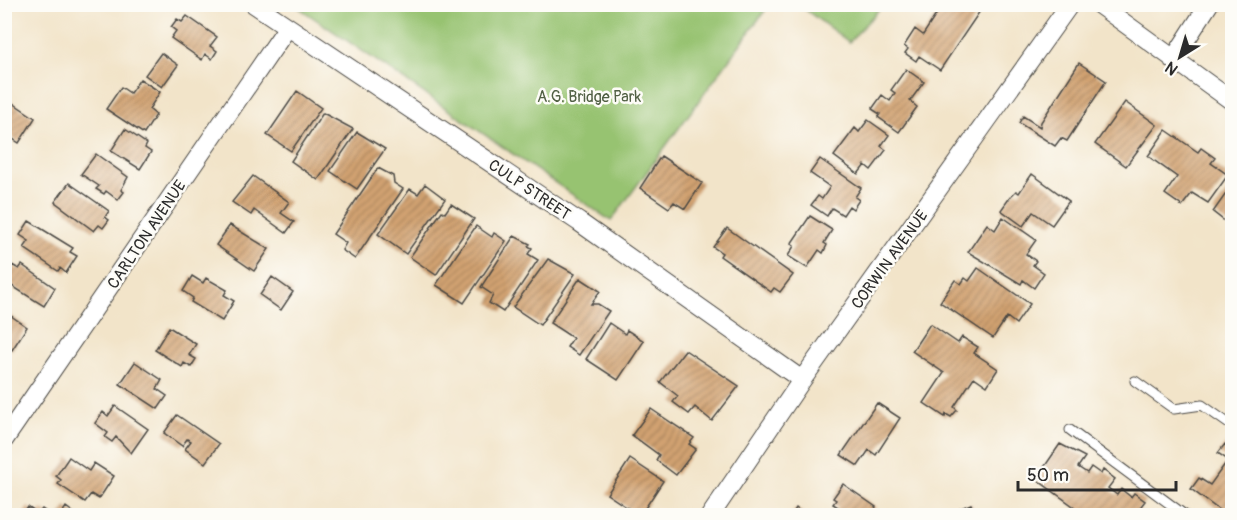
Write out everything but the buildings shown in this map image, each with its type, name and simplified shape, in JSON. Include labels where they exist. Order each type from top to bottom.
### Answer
[{"type":"street","name":"CULP STREET","points":[[254,4],[579,222],[802,380]]},
{"type":"street","name":"CORWIN AVENUE","points":[[710,516],[802,380],[1070,4]]},
{"type":"street","points":[[1098,4],[1233,101]]},
{"type":"street","points":[[1173,60],[1209,4]]},
{"type":"street","name":"CARLTON AVENUE","points":[[4,440],[287,28]]},
{"type":"lane","points":[[1135,381],[1174,409],[1202,405],[1233,426]]},
{"type":"lane","points":[[1070,430],[1186,516]]},
{"type":"green space","points":[[799,4],[883,5],[849,42]]},
{"type":"green space","name":"A.G. Bridge Park","points":[[295,5],[769,5],[611,221]]}]
